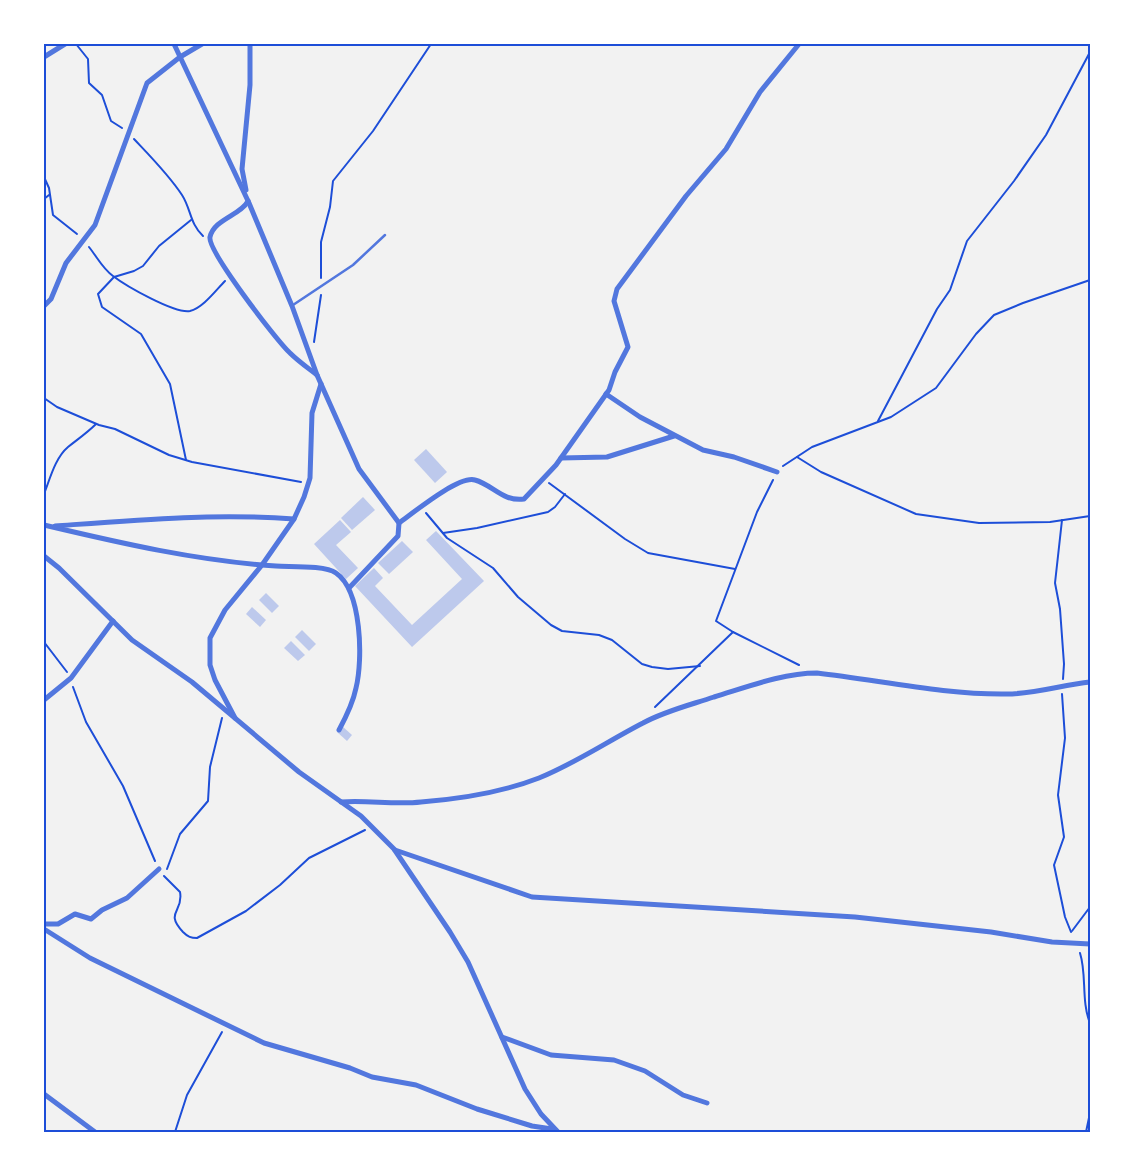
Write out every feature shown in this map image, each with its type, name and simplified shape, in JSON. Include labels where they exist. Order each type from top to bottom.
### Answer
[{"type":"street","points":[[44,57],[65,44]]},
{"type":"street","points":[[174,44],[249,202],[292,306],[317,375],[359,469],[399,523],[398,536],[349,588]]},
{"type":"street","points":[[44,306],[51,298],[66,263],[95,225],[147,83],[180,57],[202,44]]},
{"type":"street","points":[[249,202],[242,169],[250,85],[250,44]]},
{"type":"street","points":[[399,523],[457,483],[469,479],[513,500],[524,499],[561,458],[606,394],[628,346],[614,301],[617,289],[675,210],[726,148],[760,92],[799,44]]},
{"type":"street","points":[[249,202],[215,228],[211,234],[210,243],[230,276],[290,354],[317,375]]},
{"type":"street","points":[[237,721],[213,672],[209,653],[210,638],[214,626],[225,610],[262,565],[294,519],[309,483],[312,413],[321,384]]},
{"type":"street","points":[[606,394],[674,436],[703,450],[734,457],[778,472]]},
{"type":"street","points":[[561,458],[607,457],[674,436]]},
{"type":"street","points":[[46,526],[138,519],[246,515],[294,519]]},
{"type":"street","points":[[46,526],[171,551],[262,565],[328,569],[339,576],[349,588],[354,601],[360,654],[357,687],[352,704],[339,730]]},
{"type":"street","points":[[44,556],[59,568],[132,640],[192,682],[299,772],[372,827],[394,849],[468,962],[525,1089],[555,1130]]},
{"type":"street","points":[[44,700],[71,678],[113,621]]},
{"type":"street","points":[[341,802],[368,800],[420,803],[502,789],[538,778],[568,765],[645,722],[674,710],[744,688],[802,673],[976,693],[1008,694],[1090,682]]},
{"type":"street","points":[[394,849],[532,897],[855,918],[974,930],[1063,943],[1090,944]]},
{"type":"street","points":[[44,924],[58,924],[75,914],[91,919],[102,910],[127,898],[159,869]]},
{"type":"street","points":[[44,929],[90,958],[264,1043],[323,1059],[372,1077],[416,1085],[477,1109],[532,1126],[555,1130]]},
{"type":"street","points":[[501,1037],[551,1055],[614,1060],[645,1071],[683,1095],[707,1103]]},
{"type":"street","points":[[44,1094],[95,1132]]},
{"type":"lane","points":[[292,306],[353,265],[385,235]]},
{"type":"path","points":[[76,44],[88,59],[89,83],[102,95],[112,121],[129,133],[173,183],[183,197],[194,227],[210,243]]},
{"type":"path","points":[[310,356],[318,323],[321,288],[321,242],[330,207],[333,181],[373,131],[431,44]]},
{"type":"path","points":[[878,421],[950,290],[967,242],[1046,135],[1090,52]]},
{"type":"path","points":[[44,178],[53,215],[84,240],[103,267],[114,277],[154,301],[183,311],[190,311],[204,302],[230,276]]},
{"type":"path","points":[[44,199],[49,195]]},
{"type":"path","points":[[186,460],[170,384],[147,342],[137,331],[99,304],[98,294],[114,277],[143,266],[159,246],[191,220]]},
{"type":"path","points":[[814,673],[733,632],[716,621],[758,512],[778,472],[812,447],[891,417],[936,388],[976,334],[994,316],[1023,303],[1090,280]]},
{"type":"path","points":[[44,404],[45,399],[57,407],[96,424],[115,429],[156,449],[186,460],[208,466],[309,483]]},
{"type":"path","points":[[44,494],[61,455],[96,424]]},
{"type":"path","points":[[796,457],[821,472],[916,514],[979,523],[1062,520],[1090,516]]},
{"type":"path","points":[[543,479],[625,539],[648,553],[735,569]]},
{"type":"path","points":[[443,533],[477,528],[548,512],[555,507],[565,494]]},
{"type":"path","points":[[422,507],[443,533],[492,568],[518,597],[551,625],[562,631],[578,632],[612,640],[642,664],[652,667],[668,669],[700,666]]},
{"type":"path","points":[[1062,520],[1055,583],[1060,609],[1064,664],[1062,687],[1065,738],[1058,795],[1064,837],[1054,865],[1065,916],[1071,932]]},
{"type":"path","points":[[654,709],[733,632]]},
{"type":"path","points":[[44,642],[60,660],[71,678],[86,722],[123,786],[142,835],[159,869],[180,892],[180,901],[174,916],[175,923],[188,937],[197,938],[246,911],[280,885],[309,858],[324,848],[372,827]]},
{"type":"path","points":[[164,876],[173,857],[180,834],[208,801],[210,766],[220,730],[223,708]]},
{"type":"path","points":[[1063,943],[1090,907]]},
{"type":"path","points":[[1077,944],[1084,968],[1086,1009],[1090,1023]]},
{"type":"path","points":[[175,1132],[187,1095],[225,1025]]},
{"type":"path","points":[[1086,1132],[1090,1113]]},
{"type":"building","points":[[426,449],[447,472],[435,483],[414,460]]},
{"type":"building","points":[[363,497],[375,510],[352,530],[341,518]]},
{"type":"building","points":[[340,520],[351,532],[336,545],[358,568],[346,579],[314,544]]},
{"type":"building","points":[[436,531],[484,581],[412,647],[355,586],[374,568],[383,578],[375,586],[412,625],[462,579],[426,540]]},
{"type":"building","points":[[402,541],[413,552],[389,574],[378,563]]},
{"type":"building","points":[[266,593],[279,606],[272,613],[259,600]]},
{"type":"building","points":[[252,607],[266,620],[260,627],[246,614]]},
{"type":"building","points":[[302,630],[316,644],[309,651],[295,637]]},
{"type":"building","points":[[291,641],[305,655],[298,661],[284,648]]},
{"type":"building","points":[[342,726],[352,735],[347,741],[337,732]]}]
